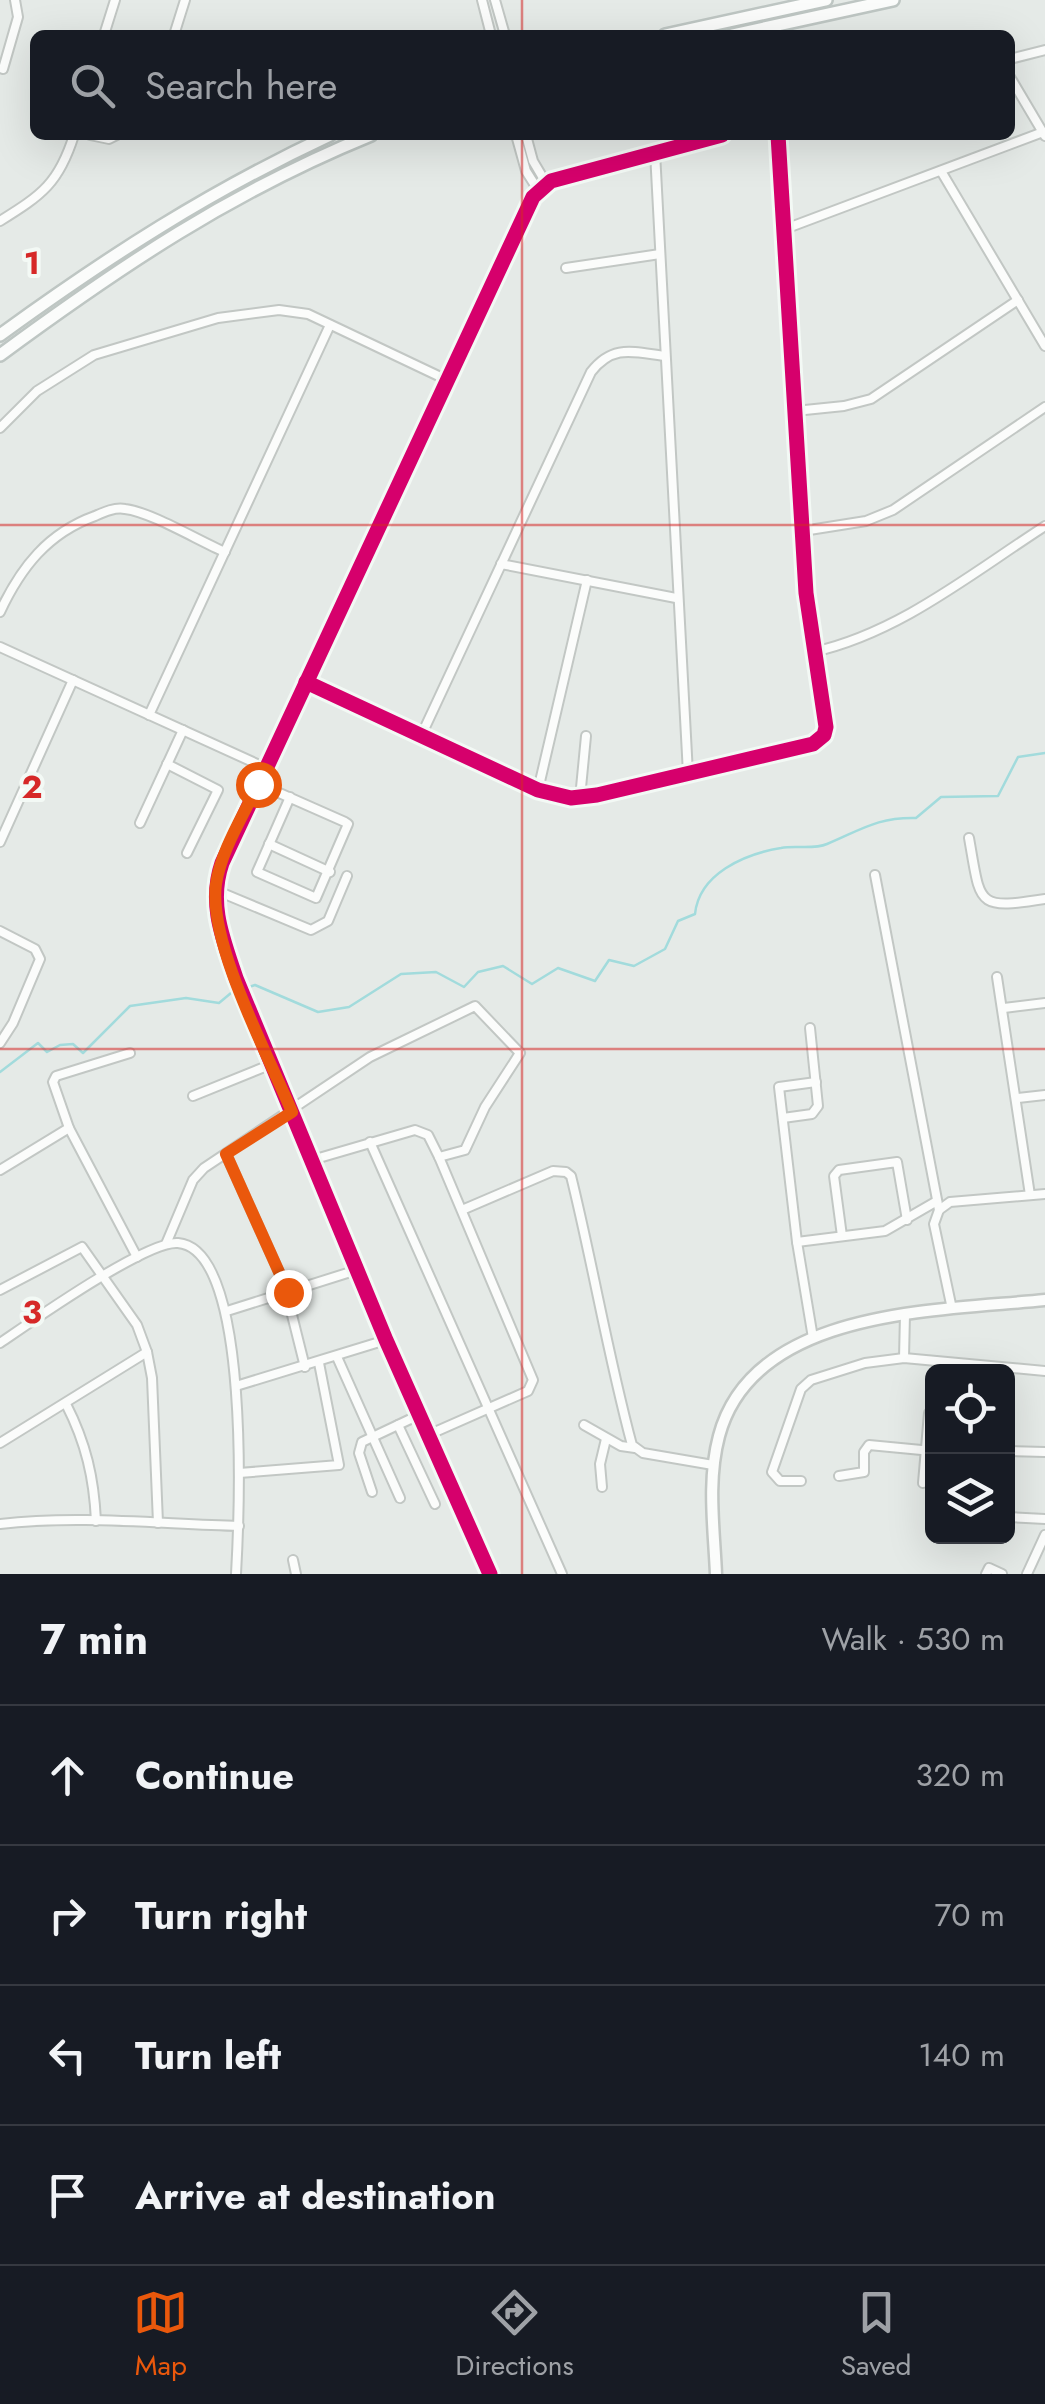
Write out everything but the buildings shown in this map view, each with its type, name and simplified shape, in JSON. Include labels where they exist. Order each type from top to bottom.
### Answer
[{"type":"main road","points":[[685,30],[787,4],[826,0]]},
{"type":"main road","points":[[755,30],[893,0]]},
{"type":"main road","points":[[0,335],[174,216],[224,186],[320,140]]},
{"type":"main road","points":[[0,355],[126,264],[202,216],[270,179],[360,140]]},
{"type":"street","points":[[3,69],[18,17],[15,0]]},
{"type":"street","points":[[106,30],[115,0]]},
{"type":"street","points":[[176,30],[186,0]]},
{"type":"street","points":[[482,0],[490,30]]},
{"type":"street","points":[[495,0],[504,30]]},
{"type":"street","points":[[1015,57],[1045,50]]},
{"type":"street","points":[[784,229],[1044,134],[1015,85]]},
{"type":"street","points":[[0,221],[50,186],[61,172],[72,140]]},
{"type":"street","points":[[517,140],[526,170],[542,187]]},
{"type":"street","points":[[527,140],[542,187]]},
{"type":"street","points":[[490,1574],[386,1340],[236,978],[217,920],[215,890],[222,863],[258,784],[529,205],[542,187],[702,140]]},
{"type":"street","points":[[306,682],[538,790],[562,797],[580,798],[819,740],[826,727],[806,592],[778,140]]},
{"type":"street","points":[[655,152],[688,774]]},
{"type":"street","points":[[940,171],[1045,346]]},
{"type":"street","points":[[566,268],[660,254]]},
{"type":"street","points":[[795,411],[870,399],[1018,300]]},
{"type":"street","points":[[0,428],[38,391],[94,355],[218,318],[279,310],[308,314],[447,380]]},
{"type":"street","points":[[149,715],[330,325]]},
{"type":"street","points":[[422,736],[591,372],[613,353],[664,356]]},
{"type":"street","points":[[803,532],[866,521],[893,510],[1045,407]]},
{"type":"street","points":[[0,612],[24,570],[51,538],[117,508],[138,513],[225,552]]},
{"type":"street","points":[[813,652],[888,626],[1045,526]]},
{"type":"street","points":[[501,564],[676,598]]},
{"type":"street","points":[[538,790],[587,580]]},
{"type":"street","points":[[0,647],[266,768]]},
{"type":"street","points":[[0,842],[73,680]]},
{"type":"street","points":[[140,823],[183,730]]},
{"type":"street","points":[[580,798],[586,736]]},
{"type":"street","points":[[167,764],[218,790],[187,852]]},
{"type":"street","points":[[258,784],[290,797],[348,824],[316,898],[258,874],[290,797]]},
{"type":"street","points":[[969,838],[977,884],[988,902],[999,906],[1045,900]]},
{"type":"street","points":[[269,844],[330,872]]},
{"type":"street","points":[[875,875],[938,1206],[934,1224],[952,1310]]},
{"type":"street","points":[[215,890],[311,930],[328,921],[347,876]]},
{"type":"street","points":[[0,931],[35,949],[40,958],[13,1023],[0,1043]]},
{"type":"street","points":[[997,976],[1030,1194]]},
{"type":"street","points":[[1004,1008],[1045,1002]]},
{"type":"street","points":[[166,1244],[193,1180],[204,1168],[392,1044],[475,1006],[520,1053],[493,1094],[465,1150],[439,1157]]},
{"type":"street","points":[[782,1118],[816,1112],[810,1028]]},
{"type":"street","points":[[130,1053],[56,1076],[53,1082],[69,1128],[137,1258]]},
{"type":"street","points":[[193,1096],[272,1064]]},
{"type":"street","points":[[813,1338],[796,1242],[779,1087],[816,1082]]},
{"type":"street","points":[[1018,1098],[1045,1096]]},
{"type":"street","points":[[0,1170],[69,1128]]},
{"type":"street","points":[[312,1160],[422,1131],[428,1135],[462,1210],[533,1380],[528,1391],[428,1435]]},
{"type":"street","points":[[370,1142],[562,1574]]},
{"type":"street","points":[[226,1154],[288,1292]]},
{"type":"street","points":[[842,1236],[834,1176],[839,1170],[898,1162],[908,1220]]},
{"type":"street","points":[[462,1210],[553,1171],[571,1176],[608,1356],[635,1448]]},
{"type":"street","points":[[796,1242],[884,1231],[950,1202],[1045,1194]]},
{"type":"street","points":[[0,1343],[103,1278],[166,1244],[186,1245],[200,1257],[213,1276],[227,1311],[236,1386],[236,1574]]},
{"type":"street","points":[[0,1290],[78,1248],[86,1250],[137,1325],[152,1378],[158,1524]]},
{"type":"street","points":[[227,1311],[357,1270]]},
{"type":"street","points":[[716,1574],[714,1465],[728,1412],[748,1380],[777,1357],[813,1338],[861,1323],[905,1314],[1045,1300]]},
{"type":"street","points":[[292,1314],[305,1366]]},
{"type":"street","points":[[904,1358],[905,1314]]},
{"type":"street","points":[[236,1386],[386,1340]]},
{"type":"street","points":[[0,1442],[147,1352]]},
{"type":"street","points":[[337,1356],[400,1498]]},
{"type":"street","points":[[801,1481],[780,1482],[772,1472],[806,1383],[866,1363],[904,1358],[955,1364]]},
{"type":"street","points":[[238,1473],[339,1466],[320,1362]]},
{"type":"street","points":[[1015,1370],[1045,1371]]},
{"type":"street","points":[[66,1404],[88,1454],[96,1521]]},
{"type":"street","points":[[372,1492],[359,1447],[420,1415]]},
{"type":"street","points":[[398,1425],[435,1504]]},
{"type":"street","points":[[584,1425],[606,1439],[643,1453],[714,1465]]},
{"type":"street","points":[[602,1487],[600,1464],[606,1439]]},
{"type":"street","points":[[839,1476],[864,1472],[864,1452],[869,1445],[925,1450]]},
{"type":"street","points":[[1015,1451],[1045,1452]]},
{"type":"street","points":[[923,1483],[929,1454]]},
{"type":"street","points":[[1015,1517],[1045,1519]]},
{"type":"street","points":[[0,1524],[28,1520],[239,1526]]},
{"type":"street","points":[[1042,1574],[1028,1571],[1045,1535]]},
{"type":"street","points":[[293,1560],[296,1574]]},
{"type":"street","points":[[986,1574],[989,1568],[1002,1574]]},
{"type":"waterway","points":[[0,1072],[38,1043],[47,1052],[73,1044],[83,1053],[130,1006],[186,998],[219,1003],[231,993],[255,985],[318,1012],[349,1007],[401,974],[436,972],[464,987],[478,972],[503,966],[532,984],[558,968],[595,981],[609,960],[634,966],[665,949],[678,921],[695,914],[698,900],[714,877],[739,861],[781,848],[822,846],[880,822],[916,818],[941,797],[998,796],[1018,757],[1045,753]]},
{"type":"cycle path","points":[[490,1574],[386,1340],[236,978],[219,921],[218,878],[533,197],[551,181],[703,140]]},
{"type":"cycle path","points":[[306,682],[538,790],[571,798],[813,744],[824,735],[806,593],[778,140]]},
{"type":"route","points":[[258,784],[218,874],[216,913],[236,978],[292,1112],[226,1154],[288,1292]]}]
